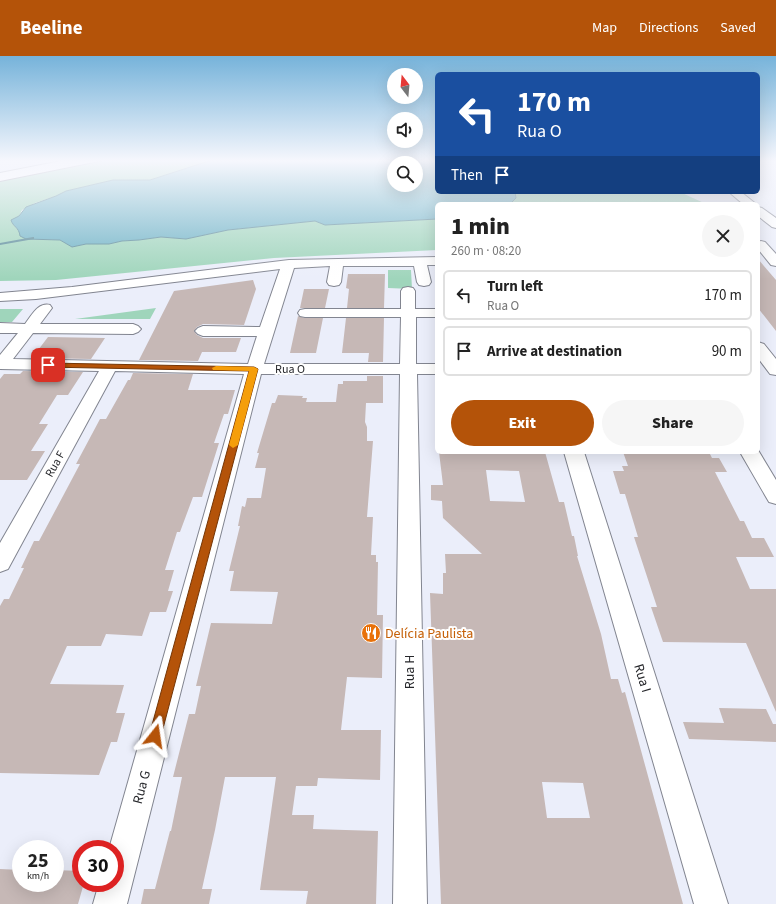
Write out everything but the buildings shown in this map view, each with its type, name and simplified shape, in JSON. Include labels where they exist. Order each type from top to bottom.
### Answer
[{"type":"street","points":[[760,212],[776,224]]},
{"type":"street","points":[[760,245],[776,245]]},
{"type":"street","points":[[760,246],[776,262]]},
{"type":"street","points":[[0,297],[83,289],[288,264],[435,261]]},
{"type":"street","points":[[334,282],[337,262]]},
{"type":"street","points":[[420,262],[424,282]]},
{"type":"street","name":"Rua G","points":[[110,904],[254,369],[288,264]]},
{"type":"street","name":"Rua H","points":[[408,291],[407,369],[410,904]]},
{"type":"street","points":[[1,364],[45,308]]},
{"type":"street","points":[[305,312],[435,313]]},
{"type":"street","points":[[0,328],[133,329]]},
{"type":"street","points":[[203,331],[266,332]]},
{"type":"street","points":[[760,350],[776,370]]},
{"type":"street","name":"Rua O","points":[[1,364],[254,369],[435,369]]},
{"type":"street","name":"Rua F","points":[[0,563],[110,366]]},
{"type":"street","points":[[760,370],[776,370]]},
{"type":"street","name":"Rua I","points":[[575,454],[711,904]]},
{"type":"street","points":[[751,454],[776,497]]},
{"type":"green space","points":[[0,200],[45,200],[22,210],[19,216],[12,223],[26,239],[60,240],[72,247],[86,244],[109,244],[122,241],[161,237],[186,239],[228,230],[315,221],[325,225],[435,219],[435,250],[274,258],[56,280],[0,281]]},
{"type":"green space","points":[[514,200],[696,200],[702,202],[512,202]]},
{"type":"green space","points":[[388,270],[411,270],[412,289],[388,288]]},
{"type":"green space","points":[[156,308],[150,319],[75,319]]},
{"type":"green space","points":[[0,309],[23,309],[12,322],[0,322]]},
{"type":"water","points":[[46,200],[514,200],[512,202],[435,202],[435,219],[325,225],[315,221],[228,230],[186,239],[161,237],[122,241],[109,244],[86,244],[72,247],[60,240],[26,239],[20,236],[11,220],[19,216],[26,207]]},
{"type":"waterway","points":[[0,244],[33,238]]},
{"type":"slow traffic","points":[[216,368],[254,369],[233,445]]},
{"type":"place","name":"Delícia Paulista","points":[[371,633]]},
{"type":"route","points":[[48,365],[254,369],[155,736]]}]
